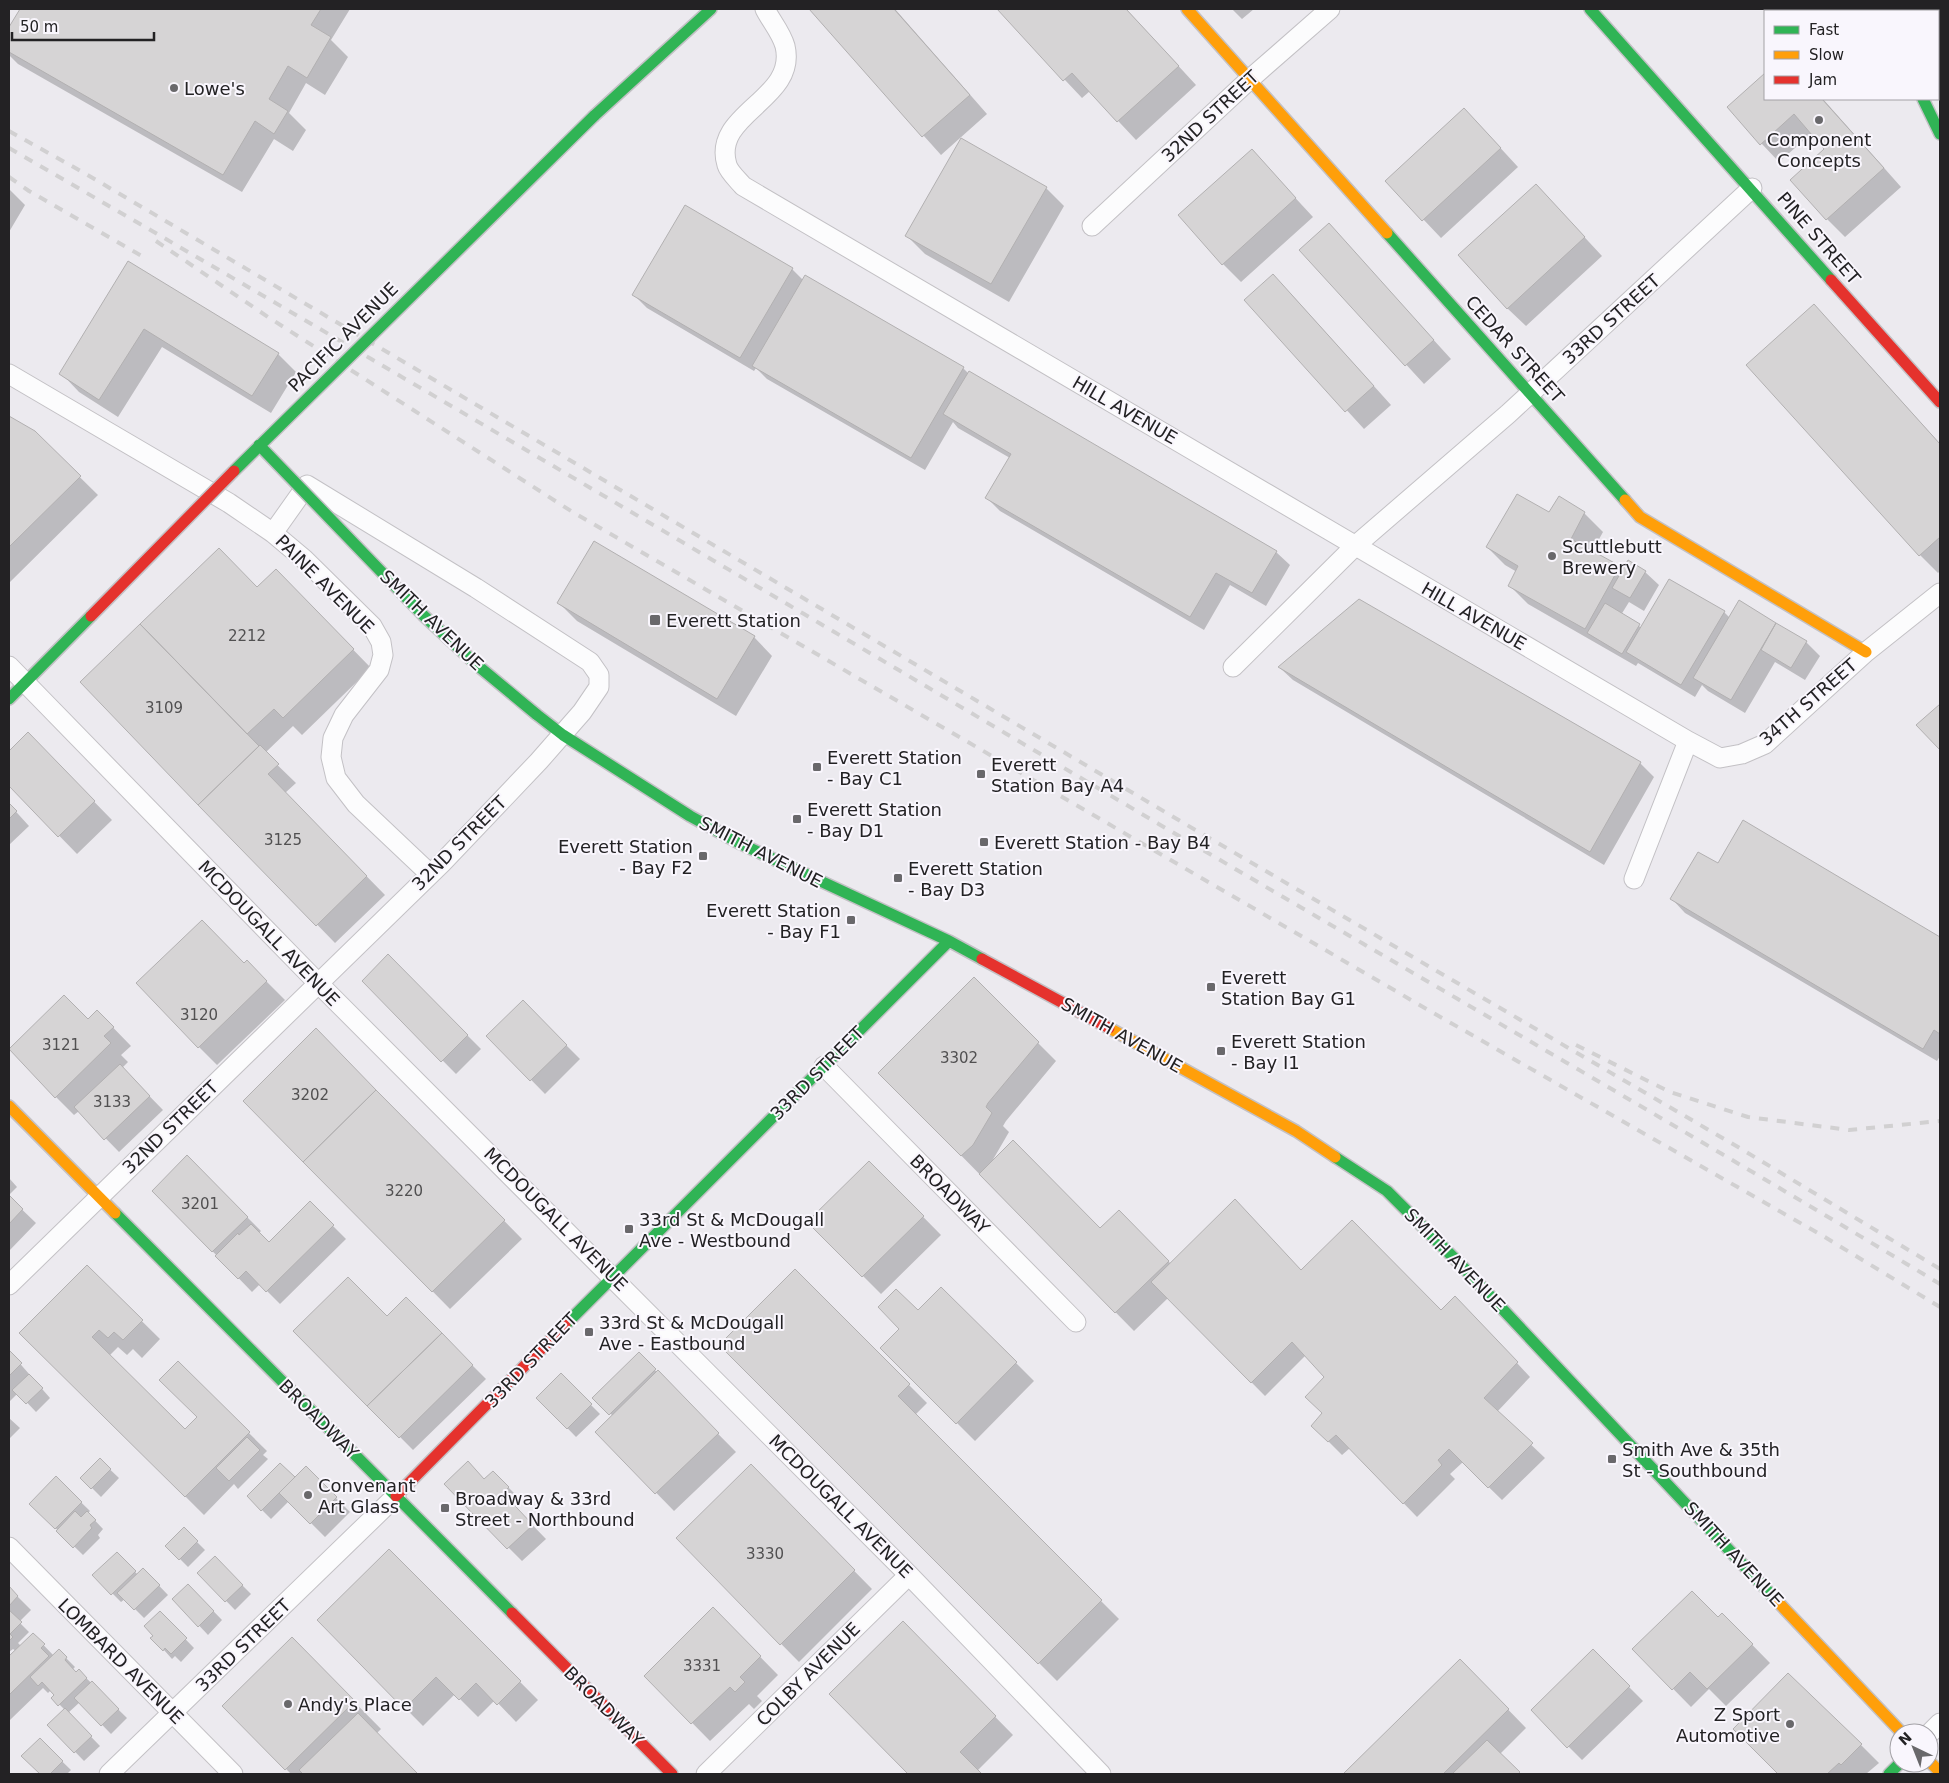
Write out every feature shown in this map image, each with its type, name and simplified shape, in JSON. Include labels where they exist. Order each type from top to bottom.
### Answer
[{"type":"main road","name":"PACIFIC AVENUE","points":[[9,699],[259,445],[594,116],[711,9]]},
{"type":"main road","name":"CEDAR STREET","points":[[1187,9],[1640,517],[1866,652]]},
{"type":"main road","name":"PINE STREET","points":[[1590,9],[1752,188],[1940,402]]},
{"type":"main road","points":[[1923,100],[1940,134]]},
{"type":"main road","name":"SMITH AVENUE","points":[[259,445],[423,615],[477,665],[562,735],[690,816],[741,844],[949,941],[1296,1131],[1387,1191],[1462,1266],[1893,1723]]},
{"type":"main road","name":"33RD STREET","points":[[396,1496],[509,1384],[612,1276],[949,941]]},
{"type":"main road","name":"BROADWAY","points":[[9,1106],[672,1774]]},
{"type":"street","name":"HILL AVENUE","points":[[765,9],[781,37],[786,62],[775,88],[738,121],[726,140],[727,166],[743,186],[1688,741]]},
{"type":"street","name":"32ND STREET","points":[[1092,226],[1250,79],[1330,9]]},
{"type":"street","name":"33RD STREET","points":[[1233,667],[1355,546],[1531,393],[1752,188]]},
{"type":"street","name":"PAINE AVENUE","points":[[9,374],[229,503],[273,533],[304,559],[372,626],[382,642],[383,655],[379,670],[344,715],[333,738],[331,757],[336,778],[356,804],[430,874]]},
{"type":"street","name":"32ND STREET","points":[[9,1285],[430,874],[562,735],[598,687],[599,675],[590,662],[467,583],[307,485],[273,533]]},
{"type":"street","name":"34TH STREET","points":[[1688,741],[1720,758],[1742,754],[1765,744],[1866,652],[1940,593]]},
{"type":"street","name":"MCDOUGALL AVENUE","points":[[9,666],[318,983],[909,1574],[1101,1774]]},
{"type":"street","points":[[1634,879],[1688,741]]},
{"type":"street","name":"BROADWAY","points":[[824,1066],[1076,1322]]},
{"type":"street","name":"33RD STREET","points":[[109,1774],[396,1496]]},
{"type":"street","name":"LOMBARD AVENUE","points":[[9,1547],[233,1774]]},
{"type":"street","name":"COLBY AVENUE","points":[[706,1774],[909,1574]]},
{"type":"building","name":"Lowe's","points":[[20,9],[321,9],[311,25],[331,37],[307,78],[288,66],[269,99],[288,111],[274,134],[255,121],[223,175],[9,52],[9,27]]},
{"type":"building","points":[[809,9],[894,9],[970,95],[922,137]]},
{"type":"building","points":[[997,9],[1126,9],[1179,66],[1117,122],[1072,73],[1063,81]]},
{"type":"building","points":[[1764,74],[1764,100],[1823,100],[1884,168],[1826,220],[1790,180],[1824,149],[1794,114],[1760,145],[1727,107]]},
{"type":"building","points":[[1464,108],[1501,148],[1422,221],[1385,181]]},
{"type":"building","points":[[961,138],[1047,187],[991,284],[905,236]]},
{"type":"building","points":[[1252,149],[1296,198],[1222,265],[1178,215]]},
{"type":"building","points":[[1536,184],[1585,237],[1507,309],[1458,255]]},
{"type":"building","points":[[685,205],[793,268],[740,358],[632,295]]},
{"type":"building","points":[[1329,223],[1434,340],[1405,366],[1299,250]]},
{"type":"building","points":[[128,261],[279,353],[252,396],[144,329],[99,400],[59,374]]},
{"type":"building","points":[[1273,274],[1374,386],[1345,412],[1244,300]]},
{"type":"building","points":[[805,275],[964,367],[911,458],[752,366]]},
{"type":"building","points":[[1814,304],[1940,444],[1940,537],[1919,556],[1746,365]]},
{"type":"building","points":[[969,371],[1277,551],[1252,593],[1216,573],[1190,617],[985,498],[1011,454],[943,414]]},
{"type":"building","points":[[9,416],[35,431],[81,476],[9,547]]},
{"type":"building","name":"Scuttlebutt Brewery","points":[[1517,494],[1549,512],[1559,496],[1585,512],[1571,539],[1620,566],[1585,629],[1508,586],[1518,566],[1486,547]]},
{"type":"building","name":"Everett Station","points":[[594,541],[755,636],[717,699],[557,603]]},
{"type":"building","points":[[219,548],[257,587],[276,569],[354,649],[283,718],[274,709],[247,734],[140,624]]},
{"type":"building","points":[[1628,560],[1646,571],[1630,598],[1612,588]]},
{"type":"building","points":[[1669,579],[1725,611],[1681,685],[1626,652]]},
{"type":"building","points":[[1359,599],[1641,762],[1590,852],[1278,667]]},
{"type":"building","points":[[1739,600],[1776,623],[1731,700],[1693,678]]},
{"type":"building","points":[[1605,603],[1640,624],[1622,654],[1587,633]]},
{"type":"building","points":[[1776,623],[1807,641],[1791,668],[1761,650]]},
{"type":"building","points":[[140,624],[259,746],[198,805],[80,682]]},
{"type":"building","points":[[1940,704],[1940,750],[1916,725]]},
{"type":"building","points":[[28,732],[95,801],[58,837],[9,786],[9,751]]},
{"type":"building","points":[[260,745],[279,764],[268,774],[367,876],[316,926],[198,805]]},
{"type":"building","points":[[9,803],[17,811],[9,819]]},
{"type":"building","points":[[1743,820],[1940,937],[1940,1034],[1934,1030],[1923,1049],[1670,899],[1698,852],[1718,863]]},
{"type":"building","points":[[202,920],[244,963],[247,960],[267,981],[198,1048],[136,983]]},
{"type":"building","points":[[388,954],[468,1035],[441,1062],[362,981]]},
{"type":"building","points":[[974,977],[1039,1042],[988,1103],[986,1107],[992,1113],[973,1145],[961,1156],[878,1073]]},
{"type":"building","points":[[64,995],[88,1019],[97,1010],[114,1027],[104,1036],[111,1043],[55,1098],[9,1049]]},
{"type":"building","points":[[523,1000],[567,1045],[530,1081],[486,1036]]},
{"type":"building","points":[[316,1028],[376,1090],[303,1162],[243,1101]]},
{"type":"building","points":[[120,1064],[150,1096],[104,1140],[74,1107]]},
{"type":"building","points":[[376,1090],[505,1220],[432,1292],[303,1162]]},
{"type":"building","points":[[1013,1140],[1100,1228],[1119,1210],[1169,1261],[1115,1313],[979,1174]]},
{"type":"building","points":[[187,1155],[248,1217],[212,1252],[152,1191]]},
{"type":"building","points":[[869,1161],[924,1216],[862,1277],[807,1222]]},
{"type":"building","points":[[9,1195],[23,1209],[9,1224]]},
{"type":"building","points":[[1235,1199],[1301,1270],[1352,1220],[1441,1310],[1455,1296],[1518,1362],[1484,1398],[1533,1443],[1488,1488],[1449,1449],[1438,1460],[1442,1465],[1403,1504],[1336,1435],[1328,1442],[1311,1426],[1322,1413],[1305,1397],[1324,1377],[1292,1342],[1251,1383],[1151,1282]]},
{"type":"building","points":[[310,1201],[334,1225],[266,1292],[246,1271],[238,1279],[215,1256],[238,1233],[239,1235],[251,1224],[269,1242]]},
{"type":"building","points":[[87,1265],[143,1320],[123,1340],[114,1332],[108,1338],[99,1330],[92,1337],[185,1429],[197,1417],[159,1380],[178,1361],[250,1432],[185,1497],[19,1333]]},
{"type":"building","points":[[795,1269],[910,1384],[898,1396],[1102,1600],[1038,1664],[719,1345]]},
{"type":"building","points":[[348,1277],[387,1316],[406,1297],[442,1333],[367,1406],[293,1331]]},
{"type":"building","points":[[941,1287],[1017,1362],[956,1424],[880,1348],[899,1329],[878,1307],[896,1289],[918,1310]]},
{"type":"building","points":[[442,1333],[473,1365],[399,1438],[367,1406]]},
{"type":"building","points":[[9,1350],[22,1363],[9,1376]]},
{"type":"building","points":[[639,1352],[656,1369],[609,1415],[592,1398]]},
{"type":"building","points":[[658,1370],[719,1433],[655,1494],[595,1432]]},
{"type":"building","points":[[561,1373],[592,1404],[567,1429],[536,1398]]},
{"type":"building","points":[[29,1374],[43,1388],[26,1404],[12,1390]]},
{"type":"building","points":[[247,1437],[260,1450],[229,1481],[216,1468]]},
{"type":"building","points":[[100,1458],[111,1469],[91,1489],[80,1478]]},
{"type":"building","points":[[468,1461],[484,1479],[493,1471],[509,1487],[503,1493],[533,1525],[507,1549],[444,1484]]},
{"type":"building","points":[[280,1463],[295,1477],[261,1511],[247,1496]]},
{"type":"building","points":[[751,1464],[855,1570],[780,1645],[676,1538]]},
{"type":"building","name":"Convenant Art Glass","points":[[306,1466],[337,1497],[310,1524],[279,1493]]},
{"type":"building","points":[[56,1476],[82,1502],[55,1529],[29,1504]]},
{"type":"building","points":[[75,1511],[81,1517],[87,1511],[96,1520],[90,1525],[92,1528],[73,1548],[56,1531]]},
{"type":"building","points":[[184,1527],[198,1541],[179,1560],[165,1546]]},
{"type":"building","points":[[389,1549],[521,1681],[497,1705],[476,1683],[459,1700],[436,1677],[404,1709],[317,1620]]},
{"type":"building","points":[[117,1552],[136,1571],[111,1595],[92,1575]]},
{"type":"building","points":[[215,1556],[243,1585],[225,1602],[197,1573]]},
{"type":"building","points":[[143,1568],[160,1585],[134,1610],[117,1593]]},
{"type":"building","points":[[188,1584],[214,1611],[198,1627],[172,1599]]},
{"type":"building","points":[[9,1586],[18,1596],[9,1606]]},
{"type":"building","points":[[1692,1591],[1718,1617],[1722,1613],[1753,1644],[1707,1689],[1690,1672],[1672,1690],[1632,1649]]},
{"type":"building","points":[[713,1607],[761,1656],[740,1677],[745,1682],[735,1692],[730,1687],[691,1724],[644,1676]]},
{"type":"building","points":[[9,1610],[22,1622],[10,1634],[13,1637],[9,1641]]},
{"type":"building","points":[[160,1611],[187,1638],[171,1654],[165,1648],[163,1651],[150,1638],[153,1636],[144,1626]]},
{"type":"building","points":[[903,1621],[996,1716],[960,1752],[982,1774],[908,1774],[829,1694]]},
{"type":"building","points":[[33,1633],[45,1644],[41,1648],[49,1656],[9,1695],[9,1656]]},
{"type":"building","name":"Andy's Place","points":[[292,1637],[355,1701],[285,1770],[222,1706]]},
{"type":"building","points":[[59,1649],[67,1657],[65,1660],[76,1672],[79,1669],[87,1678],[58,1706],[51,1698],[54,1695],[42,1682],[38,1686],[30,1677]]},
{"type":"building","points":[[1593,1649],[1630,1686],[1567,1748],[1531,1710]]},
{"type":"building","points":[[1460,1659],[1509,1709],[1443,1774],[1343,1774]]},
{"type":"building","name":"Z Sport Automotive","points":[[1788,1673],[1862,1744],[1841,1765],[1839,1763],[1827,1774],[1778,1774],[1733,1729]]},
{"type":"building","points":[[92,1681],[119,1709],[101,1726],[74,1698]]},
{"type":"building","points":[[65,1708],[92,1736],[74,1753],[47,1725]]},
{"type":"building","points":[[358,1713],[418,1774],[303,1774],[299,1770]]},
{"type":"building","points":[[40,1738],[63,1761],[50,1774],[40,1774],[21,1756]]},
{"type":"building","points":[[1487,1740],[1520,1772],[1518,1774],[1452,1774]]},
{"type":"railway","points":[[9,131],[86,174],[1187,825],[1743,1150],[1940,1269]]},
{"type":"railway","points":[[9,148],[432,395],[1940,1284]]},
{"type":"railway","points":[[9,177],[29,191],[147,259]]},
{"type":"railway","points":[[156,241],[268,317],[571,511],[1430,1011],[1823,1236],[1940,1307]]},
{"type":"railway","points":[[1576,1045],[1670,1092],[1748,1117],[1849,1130],[1940,1121]]},
{"type":"traffic: fast","points":[[594,116],[711,9]]},
{"type":"traffic: fast","points":[[1590,9],[1831,280]]},
{"type":"traffic: fast","points":[[1923,100],[1940,134]]},
{"type":"traffic: fast","points":[[234,471],[594,116]]},
{"type":"traffic: fast","points":[[1387,233],[1625,500]]},
{"type":"traffic: fast","points":[[259,445],[423,615],[477,665],[536,714]]},
{"type":"traffic: fast","points":[[9,699],[91,616]]},
{"type":"traffic: fast","points":[[536,714],[563,735],[690,816],[741,844],[949,941],[982,959]]},
{"type":"traffic: fast","points":[[565,1325],[949,941]]},
{"type":"traffic: fast","points":[[1335,1157],[1387,1191],[1462,1266],[1778,1602]]},
{"type":"traffic: fast","points":[[115,1213],[512,1613]]},
{"type":"traffic: slow","points":[[1187,9],[1387,233]]},
{"type":"traffic: slow","points":[[1625,500],[1640,517],[1866,652]]},
{"type":"traffic: slow","points":[[1109,1028],[1296,1131],[1335,1157]]},
{"type":"traffic: slow","points":[[9,1106],[115,1213]]},
{"type":"traffic: slow","points":[[1778,1602],[1893,1723]]},
{"type":"traffic: jam","points":[[1831,280],[1940,402]]},
{"type":"traffic: jam","points":[[91,616],[234,471]]},
{"type":"traffic: jam","points":[[982,959],[1109,1028]]},
{"type":"traffic: jam","points":[[396,1496],[565,1325]]},
{"type":"traffic: jam","points":[[512,1613],[672,1774]]},
{"type":"place","name":"Lowe's","points":[[174,88]]},
{"type":"place","name":"Component Concepts","points":[[1819,120]]},
{"type":"place","name":"Scuttlebutt Brewery","points":[[1552,556]]},
{"type":"place","name":"Everett Station","points":[[655,620]]},
{"type":"place","name":"Everett Station - Bay C1","points":[[817,767]]},
{"type":"place","name":"Everett Station Bay A4","points":[[981,774]]},
{"type":"place","name":"Everett Station - Bay D1","points":[[797,819]]},
{"type":"place","name":"Everett Station - Bay B4","points":[[984,842]]},
{"type":"place","name":"Everett Station - Bay F2","points":[[703,856]]},
{"type":"place","name":"Everett Station - Bay D3","points":[[898,878]]},
{"type":"place","name":"Everett Station - Bay F1","points":[[851,920]]},
{"type":"place","name":"Everett Station Bay G1","points":[[1211,987]]},
{"type":"place","name":"Everett Station - Bay I1","points":[[1221,1051]]},
{"type":"place","name":"33rd St & McDougall Ave - Westbound","points":[[629,1229]]},
{"type":"place","name":"33rd St & McDougall Ave - Eastbound","points":[[589,1332]]},
{"type":"place","name":"Smith Ave & 35th St - Southbound","points":[[1612,1459]]},
{"type":"place","name":"Convenant Art Glass","points":[[308,1495]]},
{"type":"place","name":"Broadway & 33rd Street - Northbound","points":[[445,1508]]},
{"type":"place","name":"Andy's Place","points":[[288,1704]]},
{"type":"place","name":"Z Sport Automotive","points":[[1790,1724]]}]
